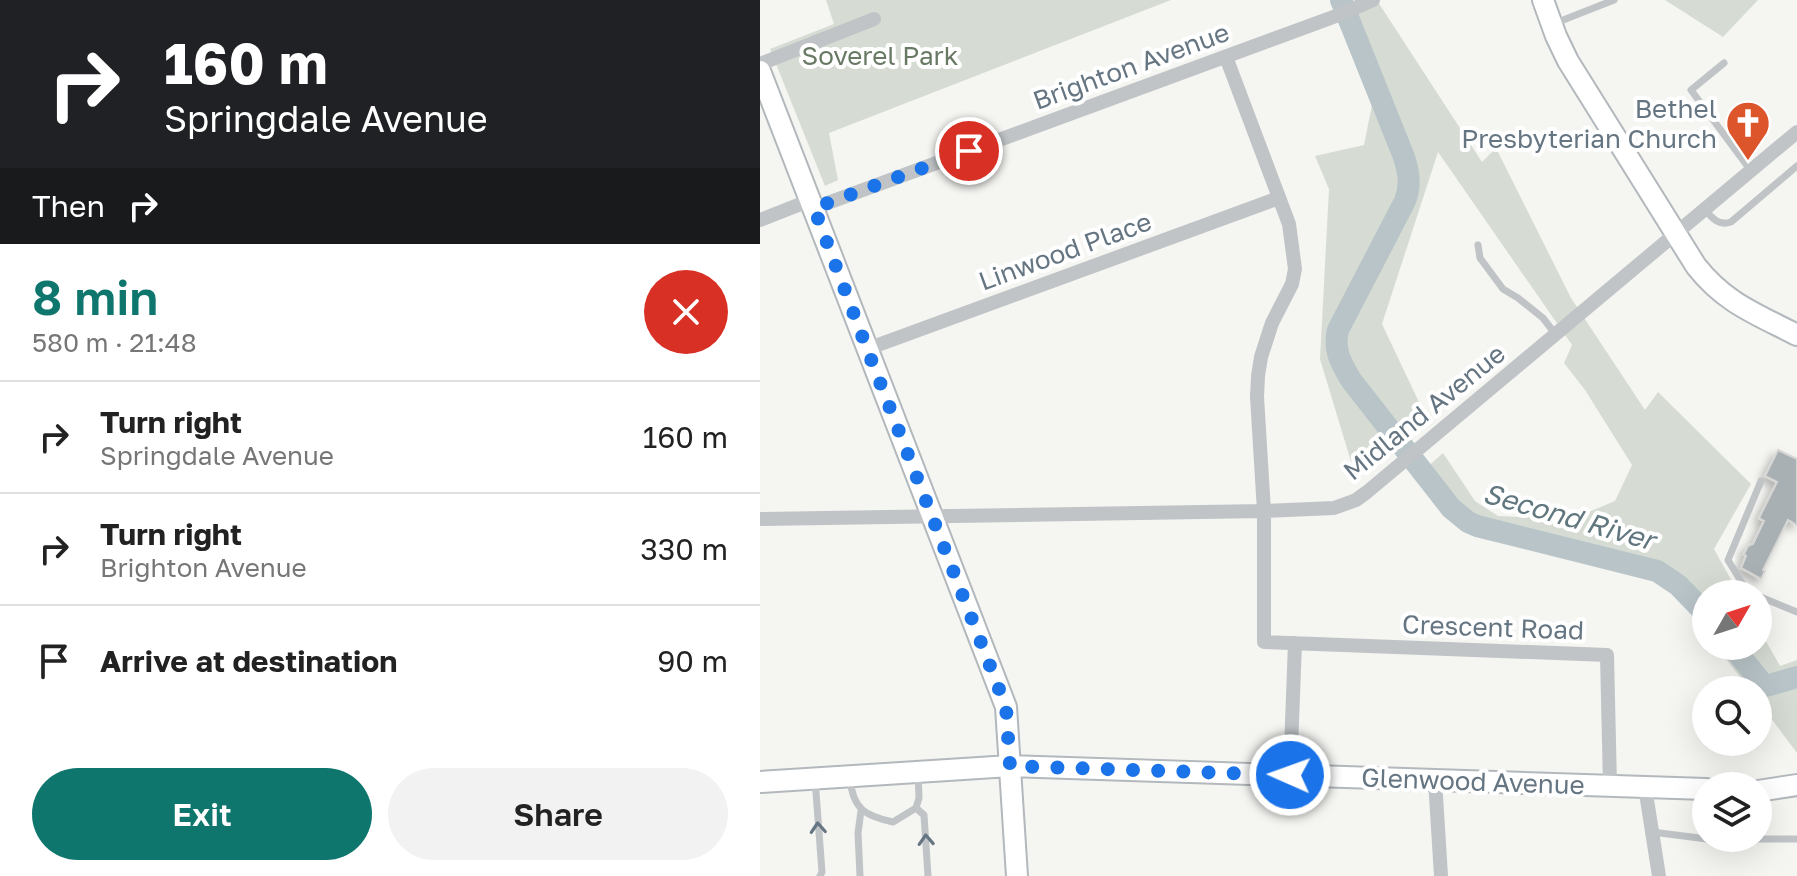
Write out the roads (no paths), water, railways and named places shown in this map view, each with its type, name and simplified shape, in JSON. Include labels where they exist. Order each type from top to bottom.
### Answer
[{"type":"street","name":"Brighton Avenue","points":[[760,220],[1226,57],[1373,0]]},
{"type":"street","points":[[1543,0],[1568,61],[1696,266],[1715,288],[1739,305],[1797,335]]},
{"type":"street","points":[[760,64],[874,19]]},
{"type":"street","points":[[1226,57],[1279,198],[1292,239],[1295,269],[1292,284],[1272,323],[1261,357],[1257,397],[1264,511],[1264,642],[1295,643],[1290,775]]},
{"type":"street","points":[[760,71],[1006,707],[1017,876]]},
{"type":"street","name":"Midland Avenue","points":[[760,519],[1264,511],[1345,505],[1367,492],[1796,134]]},
{"type":"street","name":"Linwood Place","points":[[867,349],[1279,198]]},
{"type":"street","name":"Crescent Road","points":[[1295,643],[1607,655],[1610,786]]},
{"type":"street","name":"Glenwood Avenue","points":[[760,782],[1010,766],[1692,789]]},
{"type":"street","points":[[1435,780],[1441,876]]},
{"type":"street","points":[[1772,789],[1797,785]]},
{"type":"street","points":[[1645,787],[1659,876]]},
{"type":"lane","points":[[1551,25],[1614,0]]},
{"type":"lane","points":[[1724,63],[1691,90],[1751,171]]},
{"type":"lane","points":[[1705,210],[1715,221],[1731,222],[1797,166]]},
{"type":"lane","points":[[1478,245],[1480,258],[1503,289],[1543,318],[1556,335]]},
{"type":"lane","points":[[1740,580],[1728,560],[1761,481]]},
{"type":"lane","points":[[1772,602],[1797,612]]},
{"type":"lane","points":[[850,777],[852,795],[861,811],[876,819],[893,822],[916,808],[919,798],[918,772]]},
{"type":"lane","points":[[815,779],[820,876]]},
{"type":"lane","points":[[916,808],[924,815],[928,876]]},
{"type":"lane","points":[[860,876],[858,833],[861,811]]},
{"type":"lane","points":[[1652,832],[1692,836]]},
{"type":"lane","points":[[1772,839],[1797,839]]},
{"type":"waterway","name":"Second River","points":[[1341,0],[1404,157],[1409,179],[1405,201],[1338,330],[1337,350],[1351,380],[1451,508],[1468,522],[1657,571],[1678,585],[1692,600]]},
{"type":"waterway","name":"Second River","points":[[1743,660],[1766,686],[1797,677]]},
{"type":"place","name":"Bethel Presbyterian Church","points":[[1748,162]]},
{"type":"park label","name":"Soverel Park","points":[[880,55]]}]
